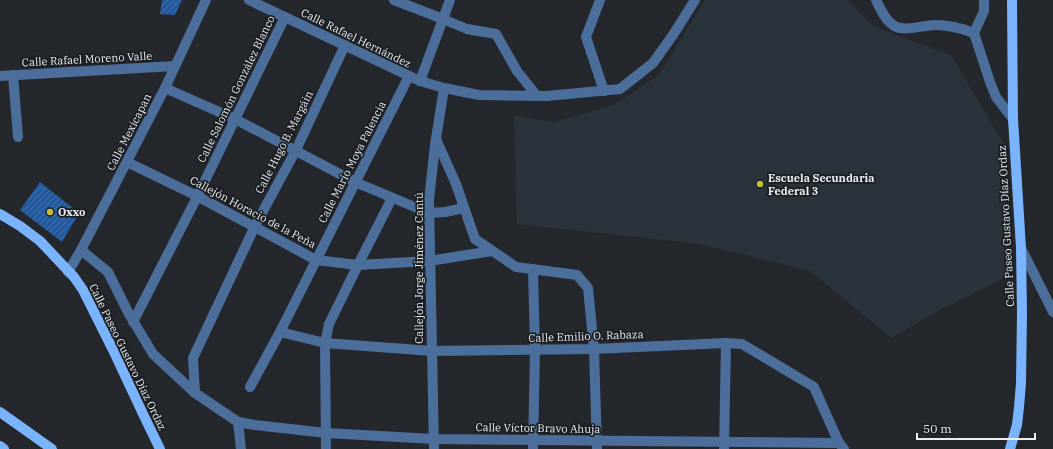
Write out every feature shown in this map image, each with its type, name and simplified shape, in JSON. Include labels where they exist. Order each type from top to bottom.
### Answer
[{"type":"main road","name":"Calle Paseo Gustavo Díaz Ordaz","points":[[1010,449],[1017,425],[1021,383],[1022,313],[1021,248],[1013,120],[1012,0]]},
{"type":"main road","name":"Calle Paseo Gustavo Díaz Ordaz","points":[[0,214],[40,240],[74,277],[83,290],[160,449]]},
{"type":"main road","points":[[0,412],[52,449]]},
{"type":"main road","points":[[0,446],[4,449]]},
{"type":"street","name":"Calle Mexicapan","points":[[68,272],[81,250],[165,88],[206,0]]},
{"type":"street","name":"Calle Rafael Hernández","points":[[249,0],[420,81],[456,91],[479,95],[537,96],[620,89],[653,63],[695,0]]},
{"type":"street","points":[[394,0],[467,29],[496,34],[518,71],[537,96]]},
{"type":"street","points":[[420,81],[450,0]]},
{"type":"street","points":[[600,0],[586,37],[604,91]]},
{"type":"street","points":[[876,0],[886,18],[892,25],[898,28],[905,29],[935,25],[954,26],[974,33]]},
{"type":"street","points":[[984,0],[984,11],[974,33],[996,97],[1013,120]]},
{"type":"street","name":"Calle Salomón González Blanco","points":[[133,322],[285,17]]},
{"type":"street","name":"Calle Hugo B. Margáin","points":[[195,393],[193,358],[255,226],[296,150],[345,45]]},
{"type":"street","name":"Calle Rafael Moreno Valle","points":[[0,76],[174,66]]},
{"type":"street","points":[[13,75],[18,137]]},
{"type":"street","name":"Calle Mario Moya Palencia","points":[[250,387],[280,332],[409,76]]},
{"type":"street","points":[[165,88],[235,119],[355,182],[429,213],[445,212],[464,208]]},
{"type":"street","name":"Callejón Jorge Jiménez Cantú","points":[[434,444],[429,200],[436,138],[444,88]]},
{"type":"street","points":[[436,138],[456,184],[475,239],[516,267],[576,275],[588,288],[594,349],[597,445]]},
{"type":"street","name":"Callejón Horacio de la Peña","points":[[127,162],[255,226],[316,260],[358,264],[430,261],[492,251]]},
{"type":"street","points":[[326,449],[325,343],[329,324],[392,198]]},
{"type":"street","points":[[1021,248],[1053,312]]},
{"type":"street","points":[[81,250],[108,272],[133,322],[153,354],[195,393],[238,422],[241,449]]},
{"type":"street","points":[[533,269],[535,350],[533,444]]},
{"type":"street","name":"Calle Emilio O. Rabaza","points":[[280,332],[325,343],[432,351],[594,349],[726,343],[742,344],[814,387],[841,446]]},
{"type":"street","points":[[724,446],[726,343]]},
{"type":"street","name":"Calle Víctor Bravo Ahuja","points":[[238,422],[434,444],[841,446]]},
{"type":"shaded area","name":"Escuela Secundaria Federal 3","points":[[705,0],[848,0],[873,26],[951,55],[1004,144],[1007,277],[940,310],[891,338],[810,271],[699,244],[517,224],[514,116],[555,122],[615,104],[659,75]]},
{"type":"building","points":[[162,0],[182,0],[175,15],[160,14]]},
{"type":"building","name":"Oxxo","points":[[40,182],[79,213],[62,242],[20,210]]},
{"type":"place","name":"Escuela Secundaria Federal 3","points":[[760,184]]},
{"type":"place","name":"Oxxo","points":[[50,212]]}]
